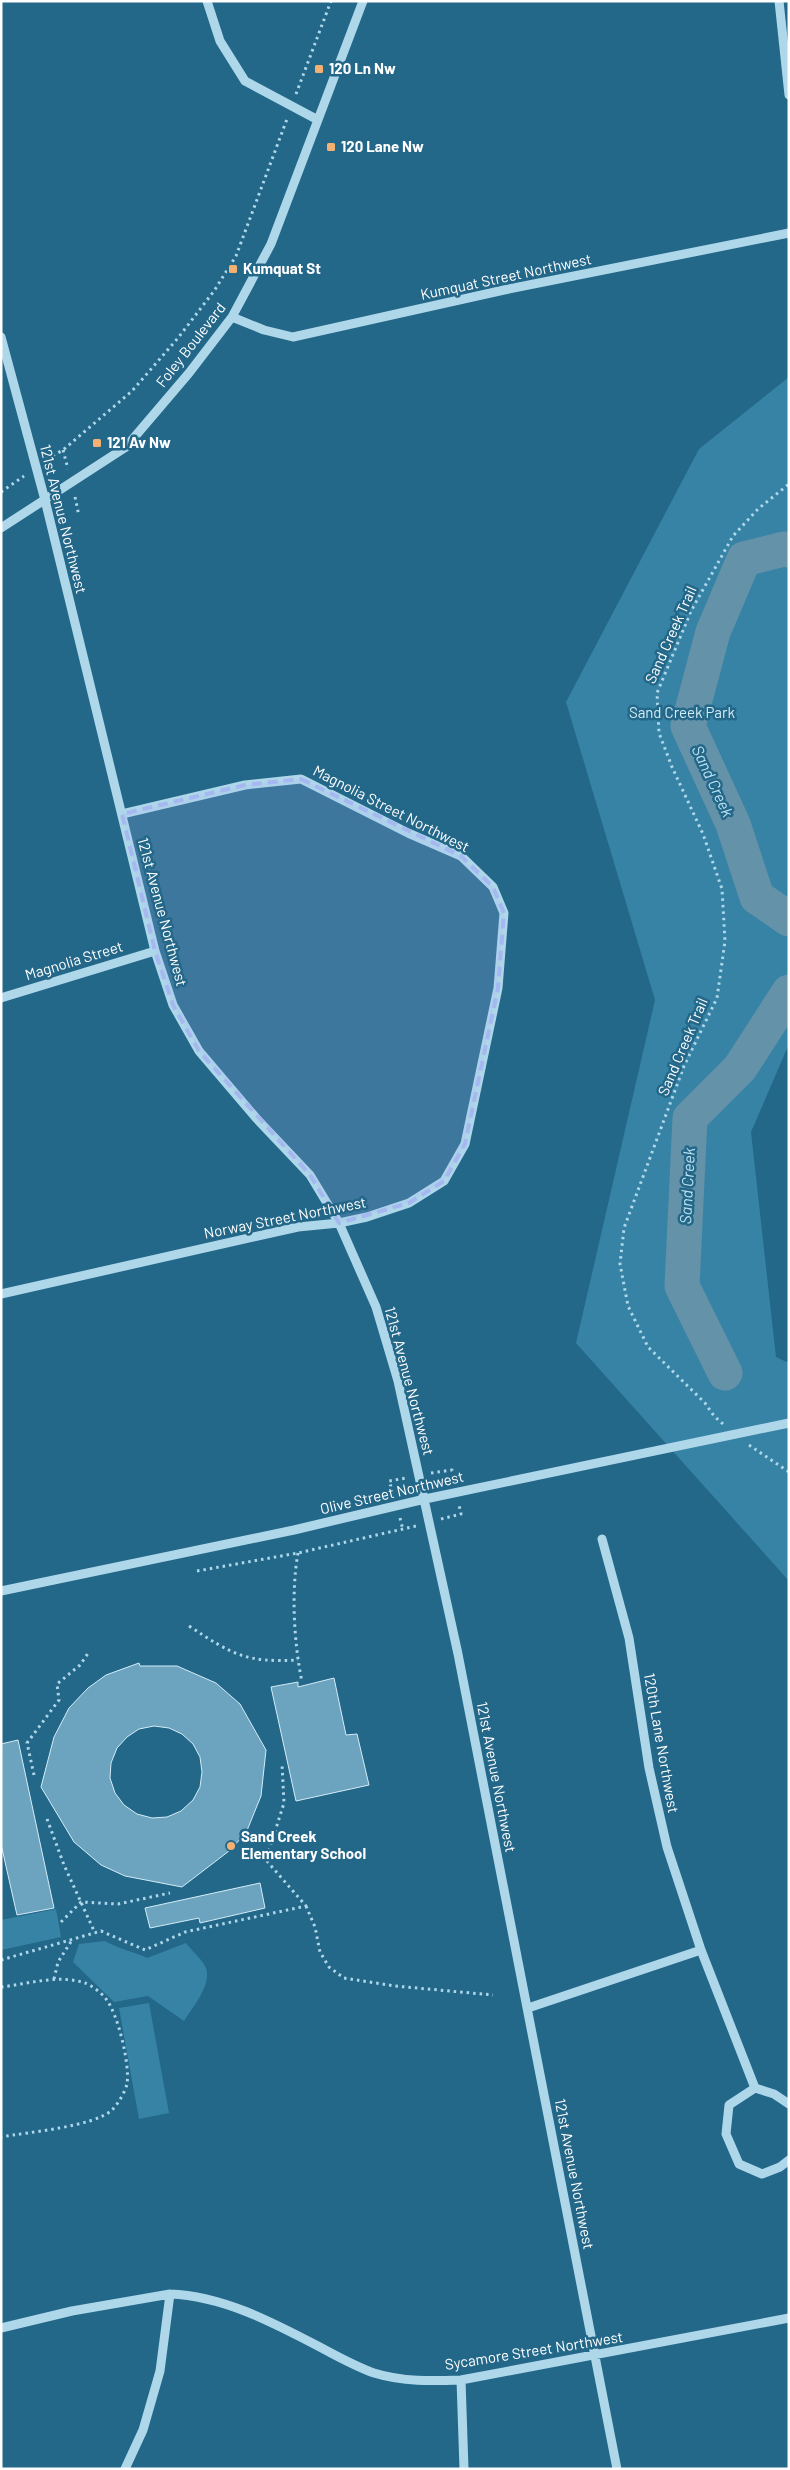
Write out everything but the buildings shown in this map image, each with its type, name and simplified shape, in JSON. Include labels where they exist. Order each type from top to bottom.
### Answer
[{"type":"street","points":[[207,1],[220,41],[244,81],[318,120]]},
{"type":"street","name":"Foley Boulevard","points":[[1,528],[126,446],[189,373],[232,317],[271,244],[363,1]]},
{"type":"street","points":[[779,1],[789,95]]},
{"type":"street","name":"Kumquat Street Northwest","points":[[232,317],[264,330],[293,337],[504,290],[789,233]]},
{"type":"street","name":"121st Avenue Northwest","points":[[1,337],[45,500],[155,952],[173,1005],[199,1051],[257,1119],[310,1175],[339,1223],[376,1307],[398,1381],[425,1499],[528,2008],[618,2469]]},
{"type":"street","name":"Magnolia Street Northwest","points":[[122,814],[245,785],[301,779],[408,833],[461,856],[493,887],[504,913]]},
{"type":"street","name":"Norway Street Northwest","points":[[1,1294],[298,1227],[339,1223],[409,1203],[444,1181],[465,1144],[498,988],[504,913]]},
{"type":"street","name":"Magnolia Street","points":[[1,998],[155,952]]},
{"type":"street","name":"Olive Street Northwest","points":[[1,1591],[294,1530],[425,1499],[789,1423]]},
{"type":"street","name":"120th Lane Northwest","points":[[602,1539],[629,1638],[649,1768],[677,1882],[701,1950],[755,2088]]},
{"type":"street","points":[[528,2008],[701,1950]]},
{"type":"street","points":[[789,2104],[774,2094],[755,2088],[729,2105],[726,2134],[739,2164],[762,2174],[780,2167],[789,2160]]},
{"type":"street","points":[[124,2469],[143,2430],[160,2371],[170,2294]]},
{"type":"street","name":"Sycamore Street Northwest","points":[[1,2328],[72,2311],[170,2294],[208,2299],[247,2312],[373,2372],[416,2381],[461,2380],[789,2318]]},
{"type":"street","points":[[461,2380],[464,2469]]},
{"type":"path","points":[[298,89],[331,1]]},
{"type":"path","points":[[63,450],[132,391],[178,338],[214,291],[236,256],[259,199],[285,122]]},
{"type":"path","points":[[1,492],[14,484]]},
{"type":"path","name":"Sand Creek Trail","points":[[719,1420],[706,1403],[648,1347],[628,1306],[620,1264],[624,1228],[684,1066],[717,998],[725,941],[722,889],[703,834],[672,767],[659,733],[658,693],[691,611],[733,536],[758,509],[789,484]]},
{"type":"path","points":[[748,1445],[789,1472]]},
{"type":"path","points":[[198,1571],[298,1553],[403,1530]]},
{"type":"path","points":[[298,1553],[295,1572],[298,1660],[302,1682]]},
{"type":"path","points":[[189,1626],[222,1648],[247,1659],[275,1662],[298,1660]]},
{"type":"path","points":[[34,1775],[27,1743],[59,1700],[57,1684],[80,1665],[89,1652]]},
{"type":"path","points":[[282,1764],[284,1803],[266,1860],[306,1906],[315,1927],[320,1952],[329,1967],[344,1978],[395,1986],[492,1995]]},
{"type":"path","points":[[47,1819],[80,1902],[95,1933]]},
{"type":"path","points":[[61,1922],[80,1902],[118,1904],[170,1892]]},
{"type":"path","points":[[1,1960],[101,1931],[145,1950],[185,1932],[306,1906]]},
{"type":"path","points":[[54,1979],[58,1962],[72,1940]]},
{"type":"path","points":[[1,1987],[54,1979],[72,1980],[87,1984],[106,1998],[115,2015],[122,2045],[127,2084],[122,2096],[112,2110],[91,2122],[1,2137]]},
{"type":"highlighted area","points":[[301,779],[461,856],[493,887],[504,913],[498,988],[465,1144],[444,1181],[409,1203],[339,1223],[310,1175],[199,1051],[173,1005],[155,951],[122,814],[245,785]]},
{"type":"green space","name":"Sand Creek Park","points":[[789,377],[789,1044],[751,1132],[776,1357],[789,1363],[789,1581],[576,1343],[655,1000],[566,702],[699,449]]},
{"type":"green space","points":[[56,1909],[61,1937],[1,1950],[1,1920]]},
{"type":"green space","points":[[105,1941],[147,1958],[186,1943],[200,1958],[206,1968],[207,1975],[204,1989],[184,2021],[148,1996],[114,2002],[73,1962],[79,1944]]},
{"type":"green space","points":[[149,2003],[169,2113],[139,2119],[119,2008]]},
{"type":"waterway","name":"Sand Creek","points":[[789,550],[784,549],[744,559],[713,632],[688,726],[733,824],[757,897],[789,919]]},
{"type":"waterway","name":"Sand Creek","points":[[725,1373],[682,1286],[690,1118],[740,1068],[789,992]]},
{"type":"place","name":"120 Ln Nw","points":[[319,69]]},
{"type":"place","name":"120 Lane Nw","points":[[331,147]]},
{"type":"place","name":"Kumquat St","points":[[233,269]]},
{"type":"place","name":"121 Av Nw","points":[[97,443]]},
{"type":"place","name":"Sand Creek Elementary School","points":[[231,1846]]}]
